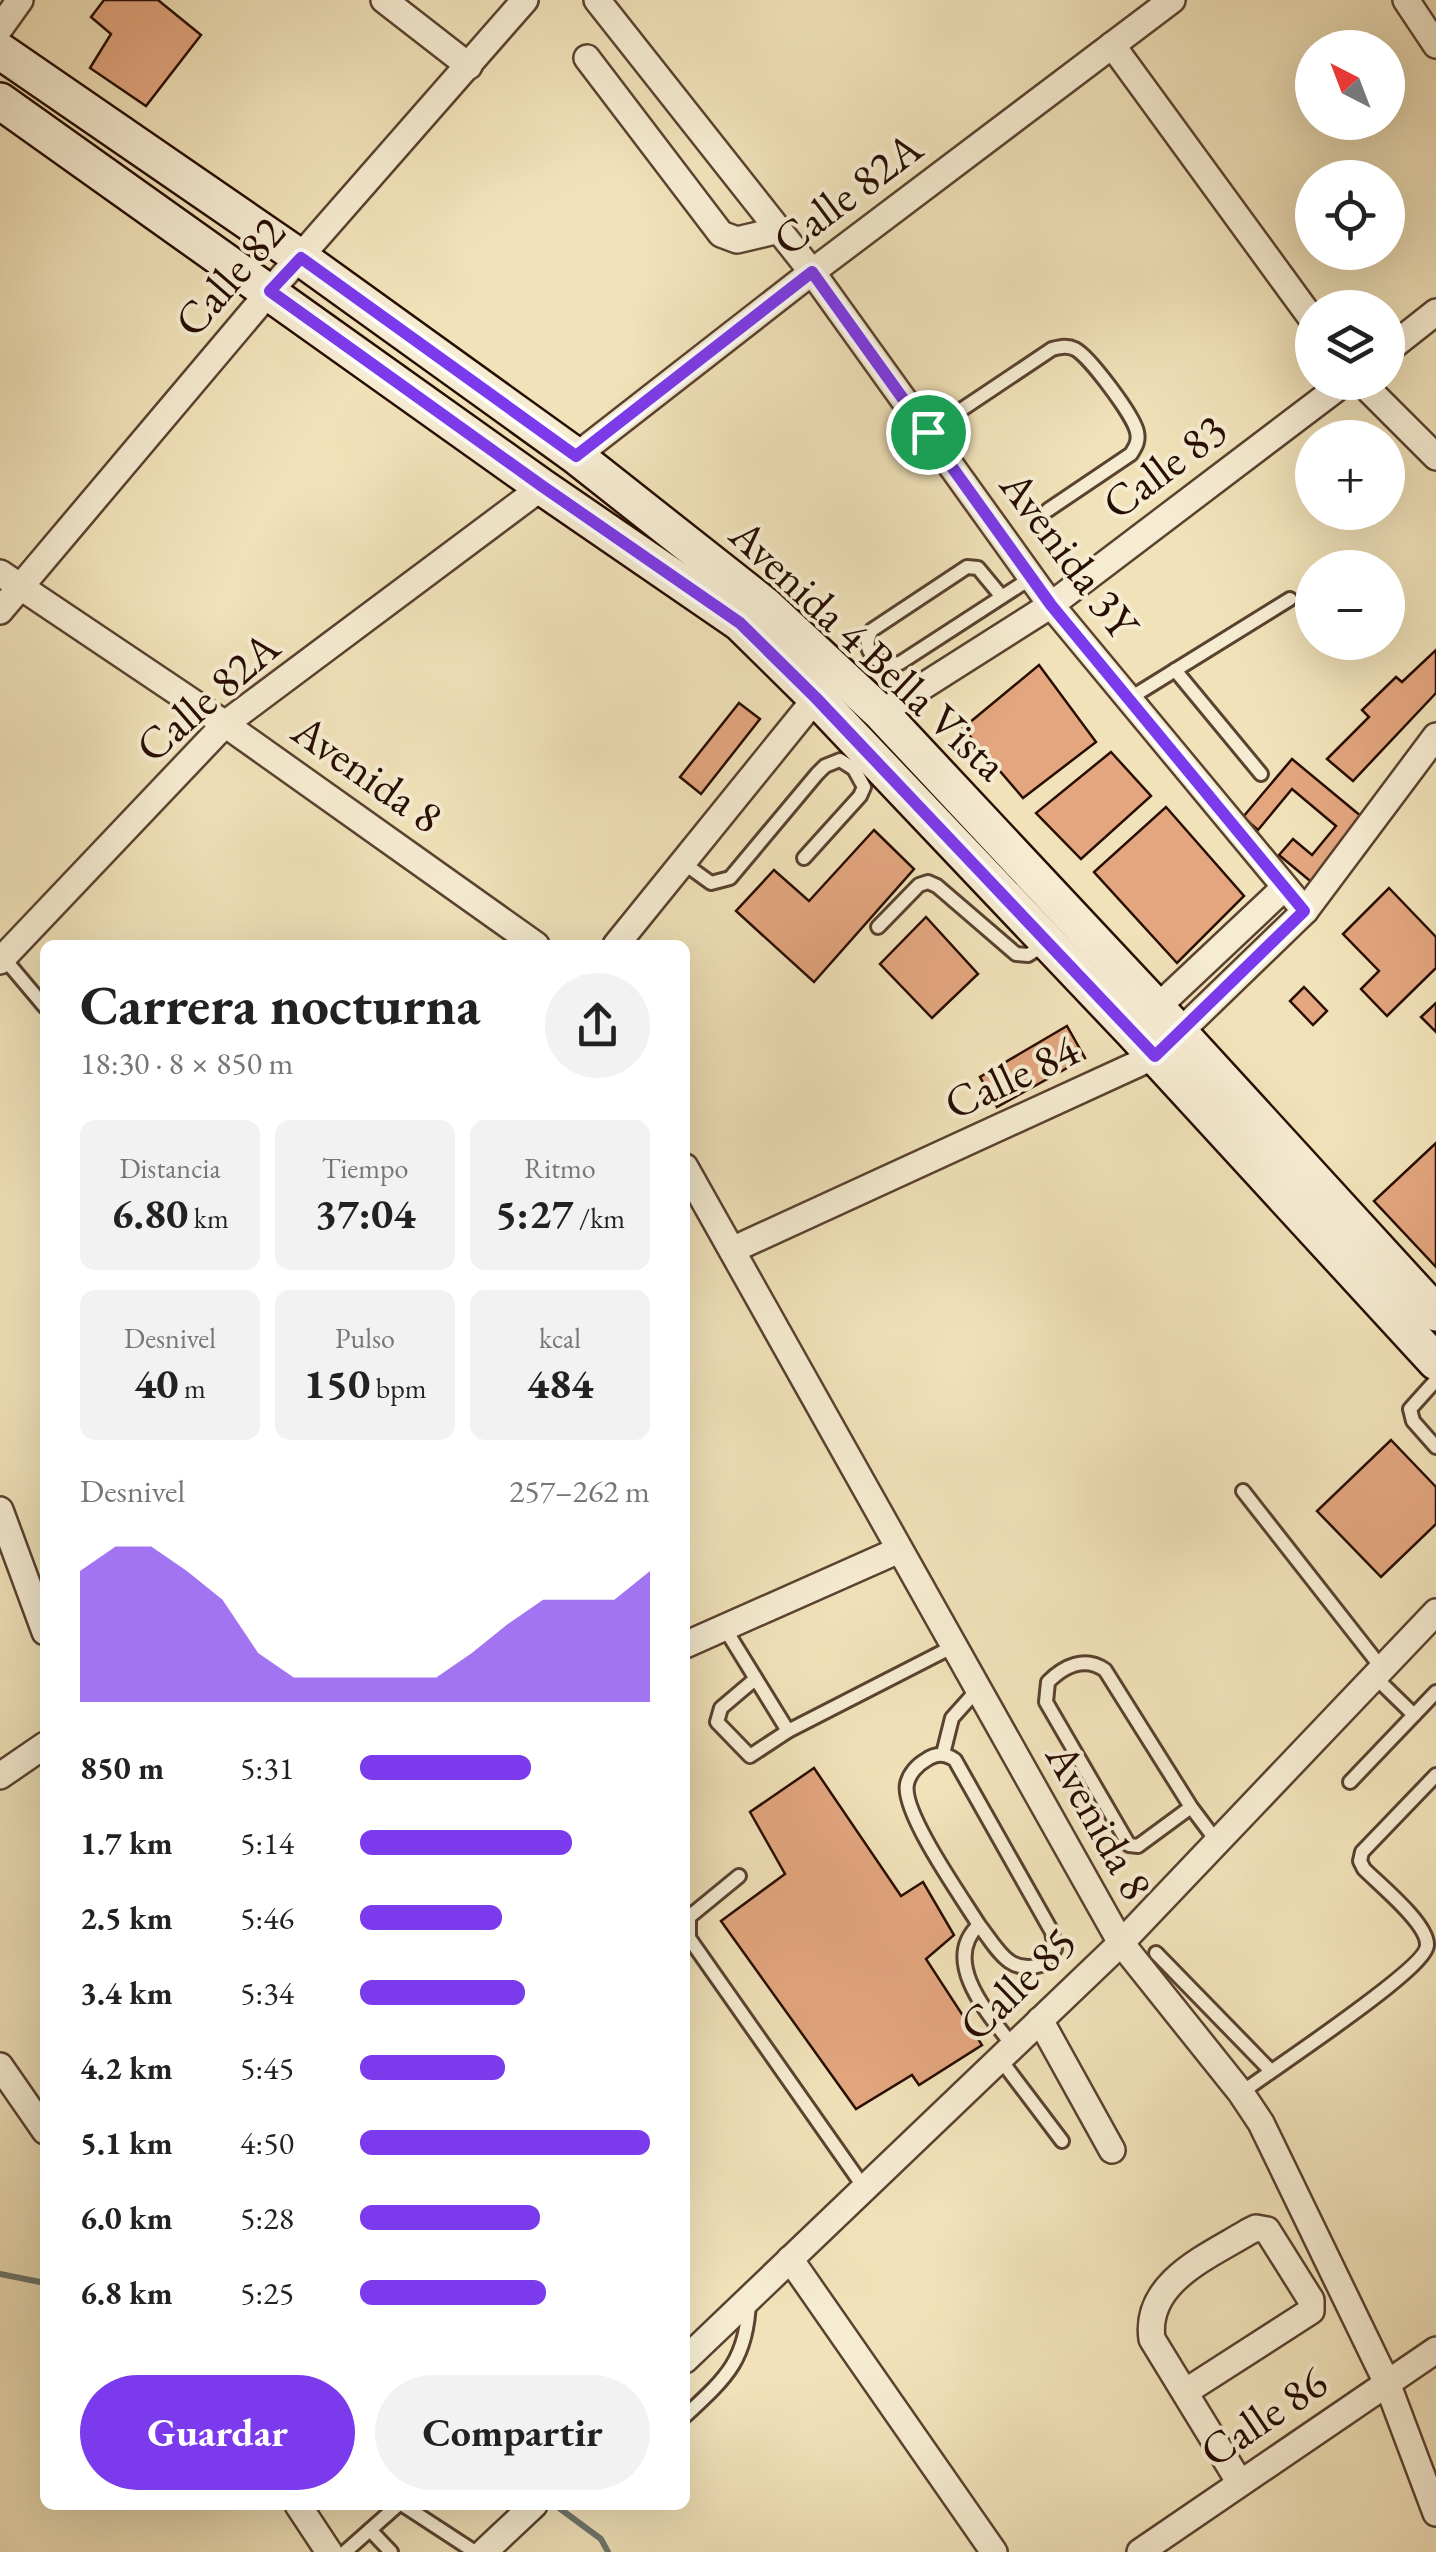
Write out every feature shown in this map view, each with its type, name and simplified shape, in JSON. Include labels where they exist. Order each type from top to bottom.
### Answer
[{"type":"street","points":[[0,28],[20,0]]},
{"type":"street","points":[[384,0],[469,66]]},
{"type":"street","name":"Calle 82","points":[[0,611],[10,580],[301,258],[525,0]]},
{"type":"street","name":"Avenida 3Y","points":[[598,0],[812,272],[1051,605],[1304,911]]},
{"type":"street","name":"Calle 82A","points":[[576,456],[1172,0]]},
{"type":"street","points":[[1406,0],[1436,44]]},
{"type":"street","points":[[1112,46],[1295,296]]},
{"type":"street","name":"Avenida 4 Bella Vista","points":[[0,51],[301,258],[576,456],[766,606],[880,713],[1436,1362]]},
{"type":"street","points":[[587,58],[722,234],[738,240],[779,230]]},
{"type":"street","name":"Avenida 4 Bella Vista","points":[[0,101],[740,623],[1048,943],[1156,1032],[1436,1314]]},
{"type":"street","points":[[1405,337],[1436,312]]},
{"type":"street","name":"Calle 83","points":[[880,713],[1051,605],[1321,400]]},
{"type":"street","points":[[1379,400],[1436,457]]},
{"type":"street","name":"Calle 82A","points":[[2,959],[226,724],[542,486]]},
{"type":"street","name":"Avenida 8","points":[[10,580],[226,724],[529,940]]},
{"type":"street","points":[[620,940],[816,698]]},
{"type":"street","name":"Calle 84","points":[[732,1250],[1156,1032],[1304,911],[1436,736]]},
{"type":"street","name":"Calle 84","points":[[1156,1032],[1284,888]]},
{"type":"street","name":"Avenida 8","points":[[690,1177],[1120,1943],[1261,2123],[1386,2383],[1436,2512]]},
{"type":"street","points":[[0,1510],[40,1618]]},
{"type":"street","points":[[690,1643],[900,1550]]},
{"type":"street","name":"Calle 85","points":[[690,2355],[1120,1943],[1436,1612]]},
{"type":"street","points":[[0,1776],[40,1748]]},
{"type":"street","points":[[1040,2020],[1112,2150]]},
{"type":"street","points":[[0,2066],[40,2125]]},
{"type":"street","points":[[1185,2392],[1311,2311],[1311,2300],[1267,2230],[1256,2228],[1248,2232],[1180,2274],[1152,2314],[1152,2339],[1240,2483]]},
{"type":"street","points":[[790,2260],[994,2552]]},
{"type":"street","name":"Calle 86","points":[[1140,2552],[1436,2350]]},
{"type":"street","points":[[301,2510],[330,2552]]},
{"type":"street","points":[[484,2552],[526,2513]]},
{"type":"lane","points":[[928,432],[1052,349],[1063,346],[1077,350],[1089,360],[1137,428],[1138,442],[1131,454],[1048,510]]},
{"type":"lane","points":[[1002,597],[978,568],[966,568],[872,630],[867,647],[875,659],[892,666],[1002,597],[1031,578]]},
{"type":"lane","points":[[1127,700],[1290,598]]},
{"type":"lane","points":[[1175,670],[1261,774]]},
{"type":"lane","points":[[682,862],[711,883],[730,878],[816,774],[840,760],[854,769],[864,787],[804,858]]},
{"type":"lane","points":[[878,927],[919,885],[928,882],[1016,954],[1028,954],[1048,943]]},
{"type":"lane","points":[[2,959],[40,1001]]},
{"type":"lane","points":[[1436,1380],[1410,1409],[1413,1421],[1436,1447]]},
{"type":"lane","points":[[1243,1491],[1414,1715]]},
{"type":"lane","points":[[724,1628],[788,1731]]},
{"type":"lane","points":[[754,1680],[722,1708],[717,1722],[750,1756],[788,1731],[954,1646]]},
{"type":"lane","points":[[1190,1807],[1138,1846],[1129,1845],[1046,1702],[1048,1682],[1076,1664],[1089,1662],[1106,1670],[1190,1807],[1218,1843]]},
{"type":"lane","points":[[943,1754],[952,1718],[978,1689]]},
{"type":"lane","points":[[1350,1782],[1436,1692]]},
{"type":"lane","points":[[943,1754],[958,1766],[1052,1932],[1055,1949],[1041,1965],[1016,1968],[980,1925],[920,1829],[907,1798],[907,1781],[912,1772],[931,1756],[943,1754]]},
{"type":"lane","points":[[1241,2093],[1375,1998],[1424,1955],[1428,1943],[1421,1926],[1364,1869],[1360,1860],[1362,1852],[1436,1775]]},
{"type":"lane","points":[[690,1916],[739,1876]]},
{"type":"lane","points":[[980,1925],[966,1942],[964,1962],[1006,2052],[1062,2141]]},
{"type":"lane","points":[[690,1939],[863,2186]]},
{"type":"lane","points":[[1156,1953],[1271,2070]]},
{"type":"lane","points":[[690,2411],[722,2380],[742,2348],[748,2332],[749,2298]]},
{"type":"lane","points":[[345,2552],[394,2510]]},
{"type":"lane","points":[[408,2510],[475,2552]]},
{"type":"lane","points":[[370,2530],[391,2552]]},
{"type":"building","points":[[104,0],[158,0],[201,35],[146,106],[90,68],[111,34],[91,17]]},
{"type":"building","points":[[1436,650],[1436,693],[1353,781],[1327,759],[1369,717],[1362,710],[1396,677],[1402,682]]},
{"type":"building","points":[[1039,665],[1096,742],[1023,798],[963,728]]},
{"type":"building","points":[[739,703],[760,719],[701,794],[680,777]]},
{"type":"building","points":[[1111,752],[1151,796],[1081,859],[1036,813]]},
{"type":"building","points":[[1292,759],[1368,822],[1315,885],[1279,855],[1293,839],[1312,855],[1336,826],[1292,789],[1258,830],[1243,817]]},
{"type":"building","points":[[1166,807],[1244,896],[1177,963],[1094,872]]},
{"type":"building","points":[[874,830],[914,869],[814,982],[736,911],[774,870],[809,901]]},
{"type":"building","points":[[1389,888],[1436,937],[1436,968],[1387,1016],[1361,989],[1379,971],[1343,934]]},
{"type":"building","points":[[926,917],[978,974],[932,1018],[880,964]]},
{"type":"building","points":[[1304,987],[1327,1011],[1313,1025],[1290,1001]]},
{"type":"building","points":[[1436,1003],[1436,1032],[1421,1017]]},
{"type":"building","points":[[1067,1026],[1085,1058],[997,1107],[980,1077]]},
{"type":"building","points":[[1436,1143],[1436,1267],[1374,1201]]},
{"type":"building","points":[[1391,1440],[1436,1487],[1436,1524],[1381,1577],[1317,1511]]},
{"type":"building","points":[[814,1768],[901,1896],[923,1882],[954,1935],[926,1959],[982,2045],[919,2085],[912,2075],[856,2109],[721,1921],[785,1874],[750,1812]]},
{"type":"waterway","points":[[0,2274],[40,2282]]},
{"type":"waterway","points":[[562,2510],[601,2539],[608,2552]]},
{"type":"route","points":[[301,258],[576,456],[812,272],[928,432],[1051,605],[1304,911],[1155,1056],[740,623],[270,291],[301,258]]}]
